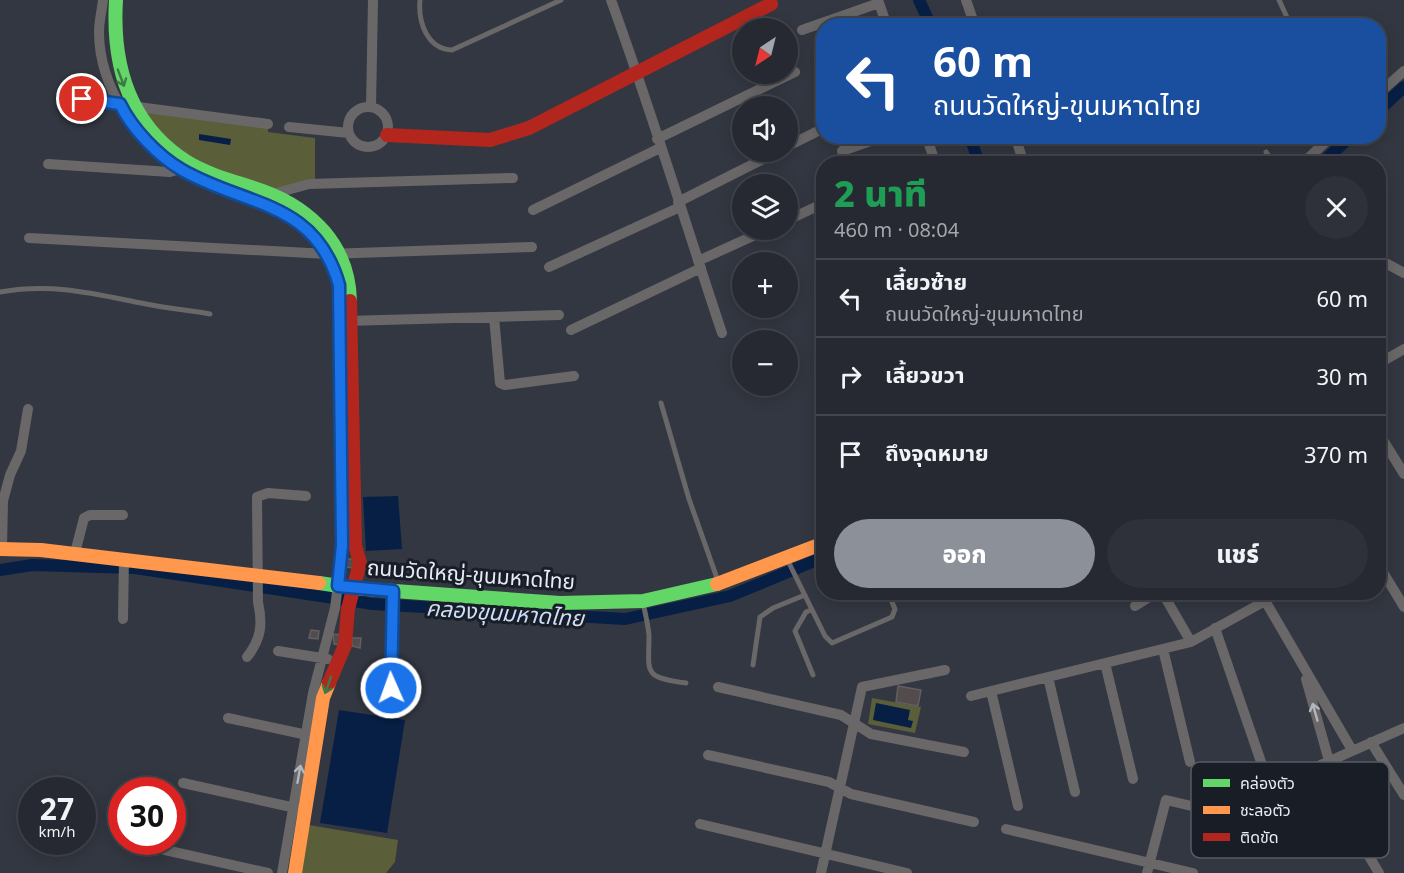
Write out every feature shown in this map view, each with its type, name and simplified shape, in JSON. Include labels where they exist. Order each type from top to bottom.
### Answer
[{"type":"street","points":[[103,0],[99,33],[105,74],[126,104],[185,166],[268,198],[295,203],[321,226],[341,253],[350,288],[345,321]]},
{"type":"street","points":[[116,0],[113,47],[126,104]]},
{"type":"street","points":[[371,107],[373,0]]},
{"type":"street","points":[[966,0],[972,18]]},
{"type":"street","points":[[612,1],[638,73],[722,333]]},
{"type":"street","points":[[834,18],[879,1],[884,18]]},
{"type":"street","points":[[387,135],[490,140],[529,128],[771,4]]},
{"type":"street","points":[[802,30],[816,25]]},
{"type":"street","points":[[1386,87],[1404,71]]},
{"type":"street","points":[[533,210],[772,84]]},
{"type":"street","points":[[63,97],[268,124]]},
{"type":"street","points":[[371,107],[385,115],[389,128],[387,135],[378,145],[364,147],[353,140],[349,133],[351,116],[361,108],[371,107]]},
{"type":"street","points":[[289,127],[349,133]]},
{"type":"street","points":[[798,141],[816,132]]},
{"type":"street","points":[[842,151],[862,144]]},
{"type":"street","points":[[1310,156],[1321,144]]},
{"type":"street","points":[[549,267],[679,204],[758,162]]},
{"type":"street","points":[[48,164],[160,172],[185,166]]},
{"type":"street","points":[[268,198],[309,184],[513,178]]},
{"type":"street","points":[[268,198],[311,234],[327,254],[339,285],[345,321],[349,545],[338,586],[345,645],[330,659],[323,699],[311,736],[299,809],[282,873]]},
{"type":"street","points":[[798,215],[816,207]]},
{"type":"street","points":[[29,238],[327,254],[532,248]]},
{"type":"street","points":[[571,330],[746,240]]},
{"type":"street","points":[[1386,264],[1404,273]]},
{"type":"street","points":[[345,321],[559,315]]},
{"type":"street","points":[[494,317],[500,383],[505,386],[574,376]]},
{"type":"street","points":[[1386,359],[1404,349]]},
{"type":"street","points":[[1,549],[3,501],[10,475],[21,451],[28,409]]},
{"type":"street","points":[[1386,445],[1404,474]]},
{"type":"street","points":[[247,657],[260,639],[262,619],[258,602],[257,496],[268,493],[306,496]]},
{"type":"street","points":[[75,554],[84,518],[90,515],[123,515]]},
{"type":"street","points":[[342,609],[360,563],[349,545]]},
{"type":"street","name":"ถนนวัดใหญ่-ขุนมหาดไทย","points":[[1,549],[75,554],[259,579],[338,586],[393,596],[643,604],[789,562],[816,547]]},
{"type":"street","points":[[123,619],[124,561]]},
{"type":"street","points":[[1386,577],[1404,607]]},
{"type":"street","points":[[391,688],[393,596]]},
{"type":"street","points":[[1135,606],[1144,600]]},
{"type":"street","points":[[1167,600],[1191,642]]},
{"type":"street","points":[[970,696],[1191,642],[1257,600]]},
{"type":"street","points":[[1264,600],[1352,750]]},
{"type":"street","points":[[1215,628],[1261,762]]},
{"type":"street","points":[[1163,649],[1190,762]]},
{"type":"street","points":[[278,651],[330,659]]},
{"type":"street","points":[[1105,663],[1133,779]]},
{"type":"street","points":[[1302,664],[1329,761],[1404,728]]},
{"type":"street","points":[[821,873],[860,690],[865,685],[945,670]]},
{"type":"street","points":[[1048,677],[1076,792]]},
{"type":"street","points":[[718,687],[841,715],[872,734],[964,752]]},
{"type":"street","points":[[991,691],[1018,806]]},
{"type":"street","points":[[228,718],[311,736]]},
{"type":"street","points":[[1371,742],[1383,762]]},
{"type":"street","points":[[708,755],[829,782],[851,794],[974,822]]},
{"type":"street","points":[[1389,771],[1404,795]]},
{"type":"street","points":[[186,784],[299,809]]},
{"type":"street","points":[[1149,868],[1166,800],[1191,806]]},
{"type":"street","points":[[295,873],[299,809]]},
{"type":"street","points":[[700,824],[907,873]]},
{"type":"street","points":[[1006,829],[1149,868],[1193,873]]},
{"type":"street","points":[[186,855],[268,873]]},
{"type":"street","points":[[1370,858],[1379,873]]},
{"type":"lane","points":[[420,0],[423,29],[435,45],[442,49],[452,50],[561,0]]},
{"type":"lane","points":[[1279,0],[1287,18]]},
{"type":"lane","points":[[1266,152],[1269,156]]},
{"type":"lane","points":[[0,292],[28,287],[68,288],[210,314]]},
{"type":"lane","points":[[661,403],[689,499],[718,583]]},
{"type":"lane","points":[[789,562],[828,640],[837,642],[892,617],[895,609],[892,600]]},
{"type":"lane","points":[[753,665],[760,617],[773,608],[805,595]]},
{"type":"lane","points":[[643,604],[649,632],[648,668],[653,674],[665,680],[686,683]]},
{"type":"lane","points":[[811,610],[806,612],[795,631],[813,675]]},
{"type":"green space","points":[[133,105],[268,124],[268,132],[315,138],[315,183],[270,193],[187,162]]},
{"type":"green space","points":[[872,698],[921,707],[915,733],[868,724]]},
{"type":"green space","points":[[303,824],[398,840],[395,862],[386,873],[295,873]]},
{"type":"water","points":[[199,134],[231,139],[230,145],[199,140]]},
{"type":"water","points":[[398,496],[402,549],[366,551],[363,497]]},
{"type":"water","points":[[876,703],[910,710],[908,720],[913,721],[911,728],[873,720]]},
{"type":"water","points":[[339,710],[405,720],[387,833],[320,823]]},
{"type":"building","points":[[346,559],[354,559],[353,568],[346,567]]},
{"type":"building","points":[[311,630],[319,631],[318,639],[309,638]]},
{"type":"building","points":[[333,634],[341,635],[341,645],[334,644]]},
{"type":"building","points":[[352,638],[361,638],[360,648],[352,646]]},
{"type":"building","points":[[898,686],[921,690],[918,706],[896,702]]},
{"type":"waterway","points":[[919,0],[927,18]]},
{"type":"waterway","name":"คลองขุนมหาดไทย","points":[[1386,104],[1404,87]]},
{"type":"waterway","points":[[973,144],[976,156]]},
{"type":"waterway","name":"คลองขุนมหาดไทย","points":[[1330,156],[1342,144]]},
{"type":"waterway","name":"คลองขุนมหาดไทย","points":[[0,570],[32,565],[135,568],[373,604],[625,619],[730,596],[816,560]]},
{"type":"traffic: fast","points":[[116,0],[117,48],[121,70],[128,92],[138,112],[151,130],[167,147],[196,167],[281,199],[312,219],[335,247],[343,263],[350,301]]},
{"type":"traffic: fast","points":[[319,583],[353,588],[560,603],[643,601],[717,584]]},
{"type":"traffic: slow","points":[[717,584],[816,546]]},
{"type":"traffic: slow","points":[[0,549],[41,550],[319,583]]},
{"type":"traffic: slow","points":[[295,873],[323,698],[329,683]]},
{"type":"traffic: jam","points":[[387,135],[490,140],[529,128],[771,4]]},
{"type":"traffic: jam","points":[[329,683],[345,645],[348,609],[360,563],[355,545],[350,301]]},
{"type":"route","points":[[82,99],[120,104],[124,113],[148,143],[182,170],[265,203],[287,215],[311,234],[327,254],[339,285],[342,545],[338,586],[393,591],[391,688]]}]
